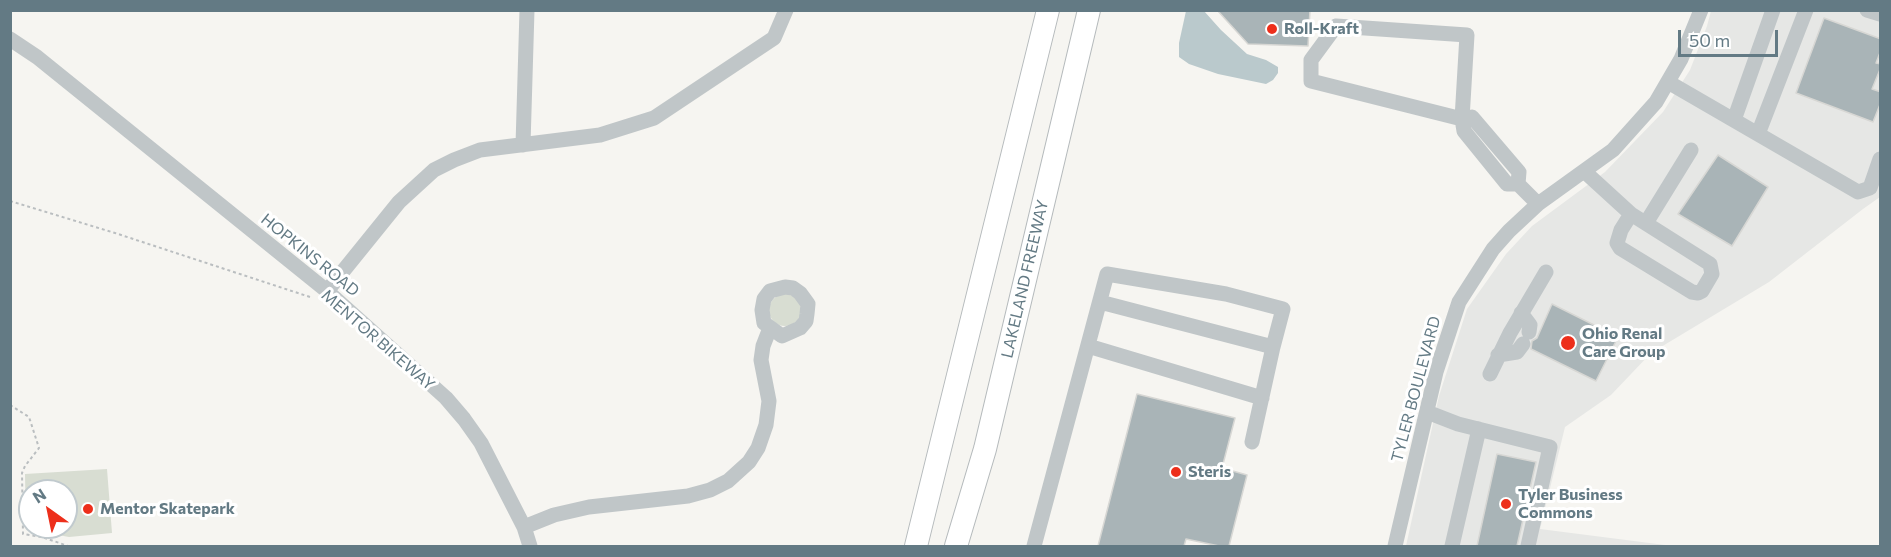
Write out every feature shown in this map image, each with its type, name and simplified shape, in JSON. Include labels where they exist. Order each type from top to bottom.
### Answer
[{"type":"highway","points":[[916,546],[1048,10]]},
{"type":"highway","name":"LAKELAND FREEWAY","points":[[956,546],[985,449],[1089,10]]},
{"type":"street","points":[[523,145],[527,10]]},
{"type":"street","points":[[327,291],[399,202],[434,170],[480,150],[600,135],[654,118],[774,38],[786,10]]},
{"type":"street","name":"TYLER BOULEVARD","points":[[1395,546],[1436,372],[1459,302],[1494,249],[1538,204],[1613,150],[1656,102],[1681,59],[1701,10]]},
{"type":"street","points":[[1734,120],[1773,10]]},
{"type":"street","points":[[1758,134],[1806,10]]},
{"type":"street","points":[[1868,10],[1881,14]]},
{"type":"street","points":[[1462,119],[1467,34],[1336,26],[1311,60],[1311,81],[1462,119],[1472,117],[1513,164],[1519,172],[1518,184],[1538,204]]},
{"type":"street","name":"HOPKINS ROAD","points":[[10,39],[37,57],[327,291],[446,398],[464,419],[495,467],[524,527],[530,546]]},
{"type":"street","points":[[1668,82],[1858,192],[1870,188],[1881,159]]},
{"type":"street","points":[[1646,223],[1691,150]]},
{"type":"street","points":[[1585,172],[1630,214],[1710,264],[1712,274],[1701,291],[1692,292],[1620,248],[1617,243],[1630,214]]},
{"type":"street","points":[[1490,374],[1521,313],[1546,272]]},
{"type":"street","points":[[1034,546],[1107,274],[1226,294],[1283,309],[1252,442]]},
{"type":"street","points":[[1100,302],[1273,347]]},
{"type":"street","points":[[1498,355],[1517,352],[1526,338],[1530,326],[1521,313]]},
{"type":"street","points":[[524,527],[554,515],[589,507],[688,496],[710,490],[728,481],[749,462],[758,448],[766,424],[769,401],[762,360],[763,346],[770,328]]},
{"type":"street","points":[[1088,346],[1262,398]]},
{"type":"street","points":[[1426,412],[1458,424],[1550,447],[1528,546]]},
{"type":"street","points":[[1452,546],[1479,429]]},
{"type":"path","name":"MENTOR BIKEWAY","points":[[10,201],[309,296],[318,303]]},
{"type":"path","points":[[10,405],[30,417],[39,448],[22,473],[22,534],[42,537],[68,546]]},
{"type":"shaded area","points":[[1186,11],[1204,11],[1247,54],[1266,60],[1278,67],[1278,73],[1273,80],[1266,84],[1218,74],[1189,64],[1179,57],[1179,43]]},
{"type":"shaded area","points":[[1711,11],[1880,11],[1880,197],[1769,282],[1651,353],[1611,395],[1565,427],[1540,529],[1673,546],[1406,546],[1439,396],[1467,309],[1506,254],[1532,226],[1605,172],[1663,112],[1690,70]]},
{"type":"shaded area","points":[[785,294],[796,299],[801,310],[796,321],[785,326],[774,321],[769,310],[774,299]]},
{"type":"shaded area","name":"Mentor Skatepark","points":[[107,469],[112,533],[78,536],[78,479],[25,479],[25,474]]},
{"type":"building","name":"Roll-Kraft","points":[[1217,10],[1310,10],[1308,46],[1248,44]]},
{"type":"building","points":[[1824,18],[1881,39],[1881,50],[1876,63],[1881,64],[1881,67],[1872,89],[1881,92],[1881,102],[1873,122],[1796,93]]},
{"type":"building","points":[[1718,155],[1768,187],[1732,246],[1678,214]]},
{"type":"building","name":"Ohio Renal Care Group","points":[[1552,304],[1618,337],[1596,381],[1531,349],[1532,341],[1537,338]]},
{"type":"building","name":"Steris","points":[[1137,394],[1235,418],[1222,468],[1247,475],[1229,546],[1186,539],[1184,546],[1098,546]]},
{"type":"building","name":"Tyler Business Commons","points":[[1497,454],[1536,462],[1517,546],[1477,546]]},
{"type":"place","name":"Roll-Kraft","points":[[1272,29]]},
{"type":"place","name":"Ohio Renal Care Group","points":[[1568,343]]},
{"type":"place","name":"Steris","points":[[1176,472]]},
{"type":"place","name":"Tyler Business Commons","points":[[1506,504]]},
{"type":"place","name":"Mentor Skatepark","points":[[88,509]]}]
